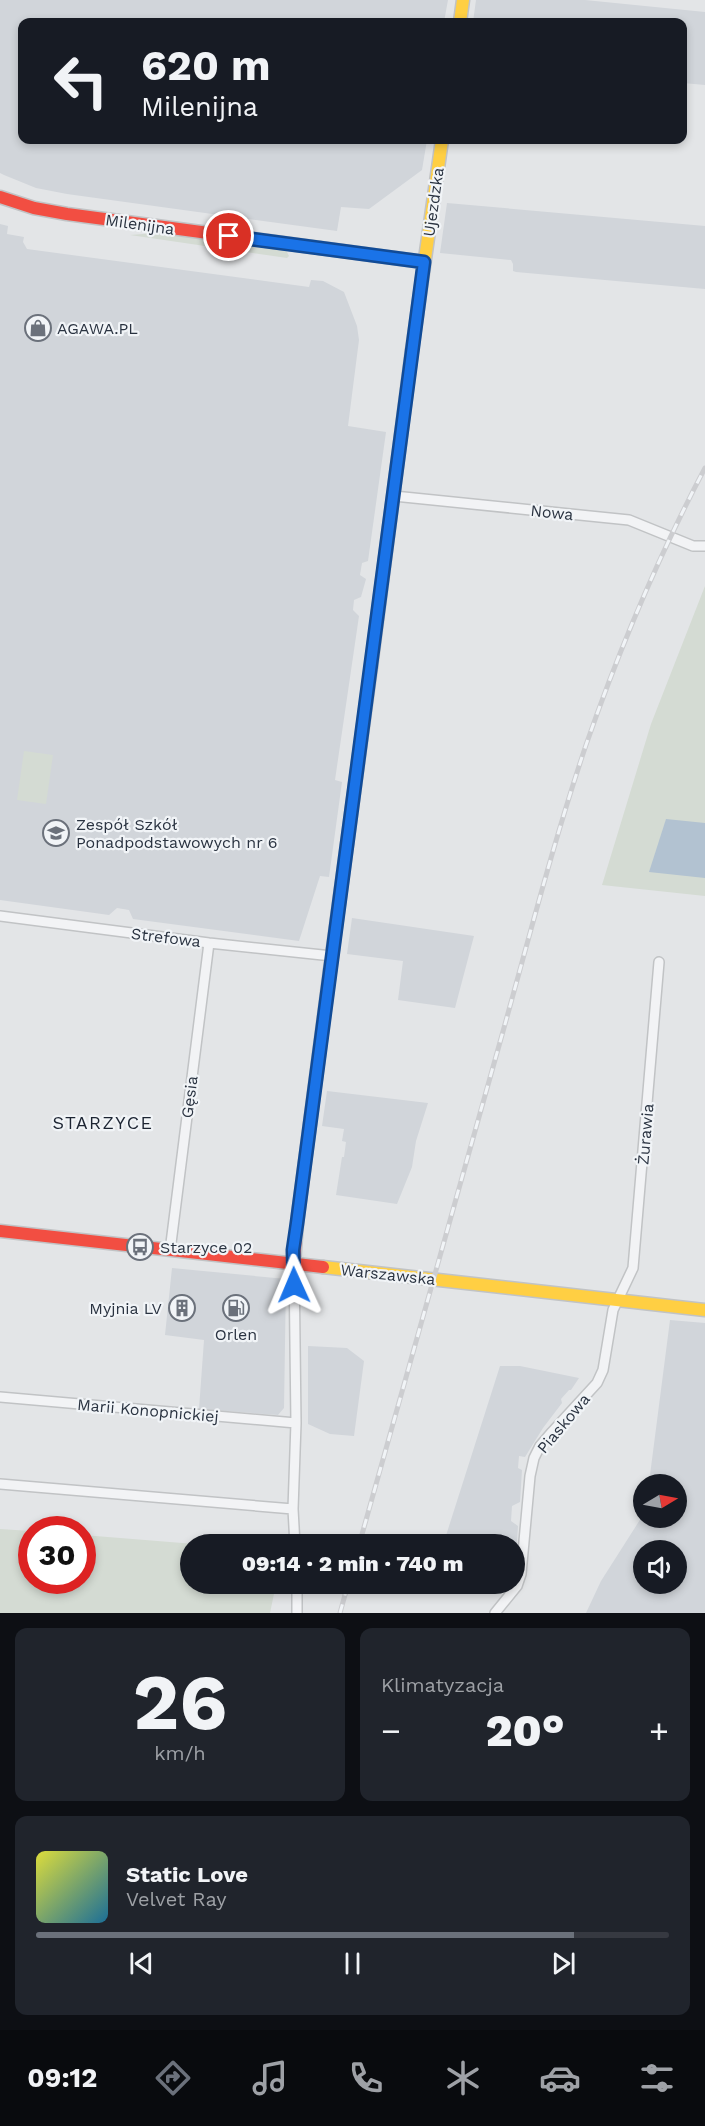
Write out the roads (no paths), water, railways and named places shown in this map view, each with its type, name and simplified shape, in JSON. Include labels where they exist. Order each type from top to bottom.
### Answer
[{"type":"main road","points":[[461,18],[463,0]]},
{"type":"main road","name":"Ujezdzka","points":[[294,1263],[294,1240],[441,144]]},
{"type":"main road","name":"Milenijna","points":[[0,196],[34,208],[67,214],[424,262]]},
{"type":"main road","name":"Warszawska","points":[[0,1230],[705,1310]]},
{"type":"street","name":"Nowa","points":[[393,496],[628,520],[693,546],[705,546]]},
{"type":"street","name":"Strefowa","points":[[0,916],[209,943],[332,956]]},
{"type":"street","name":"Gęsia","points":[[170,1251],[209,943]]},
{"type":"street","name":"Żurawia","points":[[616,1301],[633,1268],[659,962]]},
{"type":"street","points":[[294,1263],[294,1534]]},
{"type":"street","name":"Piaskowa","points":[[495,1613],[517,1586],[521,1574],[530,1476],[534,1458],[546,1439],[597,1383],[603,1370],[616,1301]]},
{"type":"street","name":"Marii Konopnickiej","points":[[0,1397],[296,1423]]},
{"type":"street","points":[[0,1484],[293,1509]]},
{"type":"street","points":[[297,1594],[297,1613]]},
{"type":"water","points":[[666,819],[705,823],[705,878],[649,872]]},
{"type":"railway","points":[[362,1534],[574,781],[640,604],[705,468]]},
{"type":"railway","points":[[340,1613],[345,1594]]},
{"type":"place","name":"AGAWA.PL","points":[[38,328]]},
{"type":"place","name":"Zespół Szkół Ponadpodstawowych nr 6","points":[[56,833]]},
{"type":"place","name":"Starzyce 02","points":[[140,1247]]},
{"type":"place","name":"Myjnia LV","points":[[182,1308]]},
{"type":"place","name":"Orlen","points":[[236,1308]]},
{"type":"district","name":"STARZYCE","points":[[103,1123]]}]
